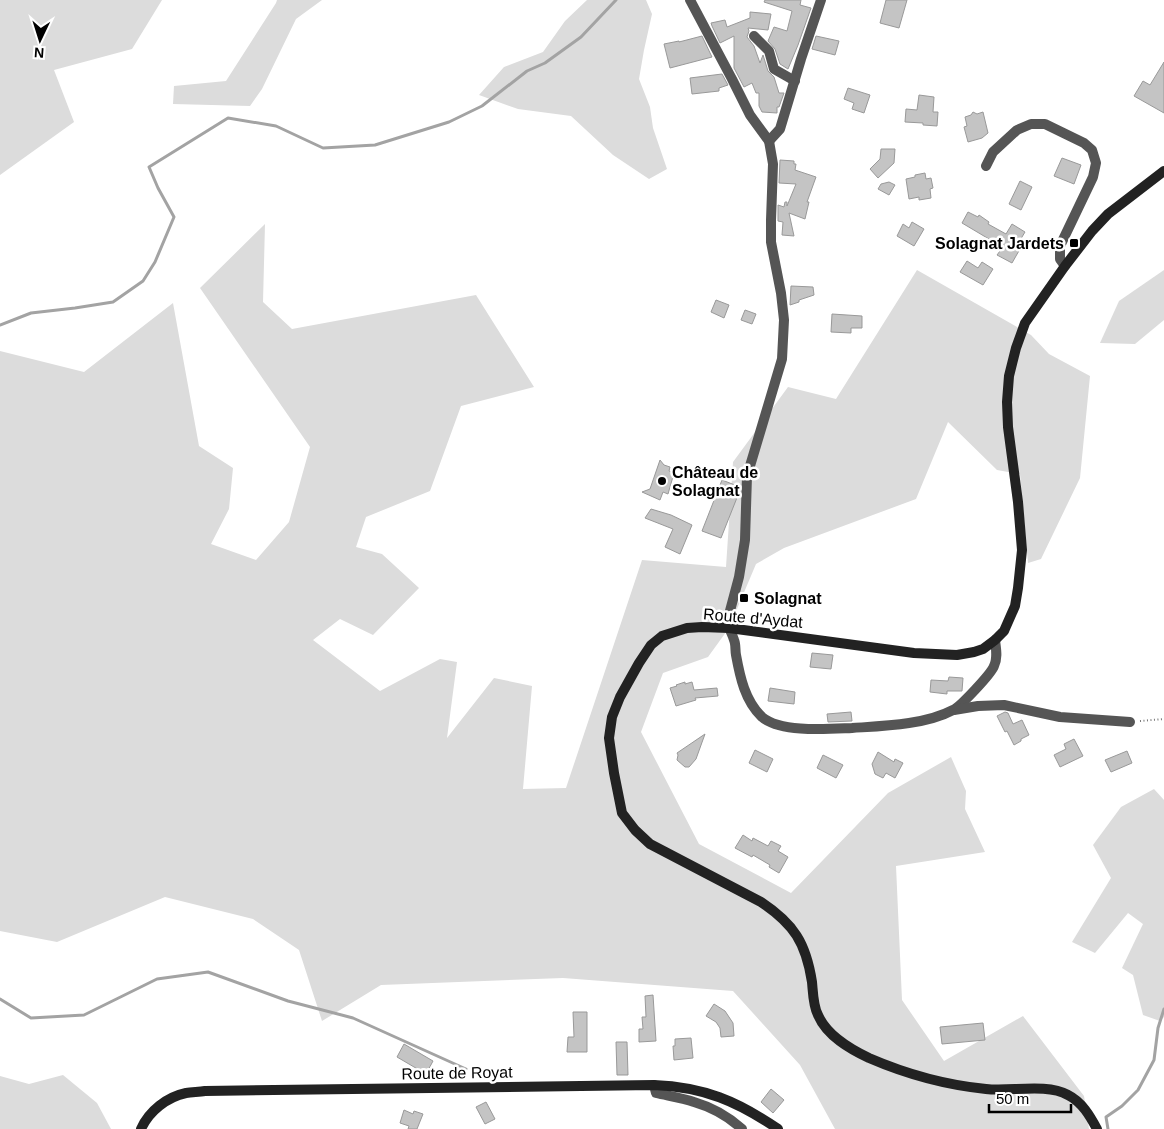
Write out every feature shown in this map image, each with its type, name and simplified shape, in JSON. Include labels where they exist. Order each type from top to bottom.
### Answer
[{"type":"main road","name":"Route d'Aydat","points":[[1097,1129],[1086,1110],[1077,1100],[1067,1094],[1038,1089],[988,1090],[917,1076],[870,1058],[847,1046],[830,1033],[817,1014],[809,964],[802,944],[788,924],[776,912],[761,902],[650,844],[622,814],[609,738],[612,717],[620,697],[639,662],[651,645],[662,636],[687,628],[728,628],[906,652],[946,655],[957,655],[983,649],[1004,632],[1015,606],[1022,550],[1006,402],[1009,376],[1016,348],[1026,323],[1092,230],[1108,214],[1164,172]]},
{"type":"main road","name":"Route de Royat","points":[[141,1129],[156,1108],[168,1100],[184,1094],[206,1091],[654,1085],[693,1089],[714,1095],[743,1108],[778,1129]]},
{"type":"street","points":[[690,0],[750,115],[769,141],[773,164],[771,242],[784,320],[782,359],[747,476],[745,540],[739,577],[727,622],[728,628],[735,640],[735,652],[744,690],[754,708],[764,718],[778,725],[813,730],[895,725],[922,720],[954,710],[978,706],[1004,705],[1060,717],[1130,722]]},
{"type":"street","points":[[769,141],[780,130],[821,0]]},
{"type":"street","points":[[754,36],[769,51],[774,69],[795,82]]},
{"type":"street","points":[[986,166],[992,152],[1017,130],[1031,124],[1046,124],[1084,143],[1092,150],[1096,163],[1092,177],[1060,246],[1060,259],[1065,266]]},
{"type":"street","points":[[954,710],[993,668],[997,652],[995,640]]},
{"type":"street","points":[[654,1085],[656,1092],[694,1102],[713,1110],[736,1123],[742,1129]]},
{"type":"path","points":[[1130,722],[1164,719]]},
{"type":"shaded area","points":[[0,0],[162,0],[132,49],[54,70],[74,122],[0,175]]},
{"type":"shaded area","points":[[277,0],[322,0],[296,19],[262,89],[250,106],[173,104],[174,86],[226,81]]},
{"type":"shaded area","points":[[587,0],[646,0],[652,14],[639,79],[650,107],[653,128],[667,169],[649,179],[613,155],[571,116],[518,109],[479,95],[504,67],[543,52],[565,21]]},
{"type":"shaded area","points":[[265,224],[263,302],[292,329],[476,295],[534,387],[461,406],[430,491],[366,517],[356,547],[382,554],[419,588],[373,635],[340,619],[313,640],[380,691],[440,659],[457,662],[447,738],[494,678],[532,686],[523,789],[566,788],[642,560],[726,567],[733,462],[788,387],[836,399],[917,270],[1031,335],[1049,354],[1090,376],[1080,478],[1041,559],[1028,563],[1020,474],[997,470],[948,422],[916,499],[784,548],[756,564],[729,628],[708,657],[663,673],[641,732],[699,844],[791,893],[888,793],[951,757],[966,791],[965,809],[985,852],[896,866],[902,1000],[944,1061],[1023,1016],[1084,1096],[1089,1129],[835,1129],[800,1065],[733,991],[563,978],[381,985],[322,1021],[299,950],[253,919],[165,897],[57,942],[0,931],[0,351],[84,372],[173,303],[199,446],[233,468],[229,509],[211,544],[256,560],[289,522],[310,447],[200,288]]},
{"type":"shaded area","points":[[1164,270],[1164,320],[1135,344],[1100,343],[1119,301]]},
{"type":"shaded area","points":[[1154,789],[1164,800],[1164,1017],[1160,1021],[1143,1015],[1133,975],[1122,968],[1143,924],[1128,913],[1095,953],[1072,942],[1111,878],[1093,845],[1121,807]]},
{"type":"shaded area","points":[[63,1075],[97,1103],[111,1129],[0,1129],[0,1076],[29,1084]]},
{"type":"building","points":[[765,0],[801,0],[800,5],[811,8],[788,69],[780,64],[775,49],[768,41],[774,27],[787,31],[792,11],[764,2]]},
{"type":"building","points":[[886,0],[907,0],[899,28],[880,23]]},
{"type":"building","points":[[750,12],[771,14],[768,30],[748,28],[747,37],[754,46],[760,63],[763,55],[768,71],[774,77],[779,93],[784,93],[779,107],[777,107],[777,113],[762,112],[759,106],[759,93],[756,93],[752,83],[744,87],[734,68],[734,36],[720,43],[711,23],[725,20],[727,27],[750,18]]},
{"type":"building","points":[[702,36],[712,57],[670,68],[664,44]]},
{"type":"building","points":[[816,36],[839,41],[835,55],[812,49]]},
{"type":"building","points":[[1164,62],[1164,113],[1134,96],[1143,81],[1150,85]]},
{"type":"building","points":[[722,74],[728,85],[719,88],[719,91],[692,94],[690,78]]},
{"type":"building","points":[[848,88],[870,95],[864,113],[852,109],[854,103],[844,99]]},
{"type":"building","points":[[919,95],[934,97],[933,112],[938,112],[937,126],[905,122],[906,109],[917,110]]},
{"type":"building","points":[[973,112],[977,114],[983,112],[988,133],[982,138],[968,142],[964,127],[967,126],[965,117]]},
{"type":"building","points":[[881,149],[895,149],[894,163],[878,178],[870,169],[880,159]]},
{"type":"building","points":[[1062,158],[1081,165],[1074,184],[1054,176]]},
{"type":"building","points":[[780,160],[794,161],[794,164],[796,164],[795,170],[816,177],[807,202],[809,202],[805,219],[789,213],[794,236],[782,235],[783,222],[778,221],[778,205],[784,207],[785,202],[787,202],[787,206],[796,184],[779,183]]},
{"type":"building","points":[[925,173],[926,179],[931,178],[933,188],[930,189],[931,198],[919,200],[919,197],[909,199],[906,179]]},
{"type":"building","points":[[1020,181],[1032,187],[1021,210],[1009,204]]},
{"type":"building","points":[[889,182],[895,185],[889,195],[878,189],[881,184]]},
{"type":"building","points":[[968,212],[978,217],[979,215],[989,222],[988,224],[1006,234],[1012,224],[1025,232],[1016,247],[1020,249],[1012,263],[997,255],[1000,251],[992,246],[994,242],[962,223]]},
{"type":"building","points":[[912,222],[924,229],[914,246],[897,236],[903,224],[909,228]]},
{"type":"building","points":[[967,261],[978,268],[982,262],[993,269],[983,285],[960,272]]},
{"type":"building","points":[[791,286],[813,287],[814,295],[790,305]]},
{"type":"building","points":[[716,300],[729,305],[724,318],[711,312]]},
{"type":"building","points":[[745,310],[756,314],[752,324],[741,320]]},
{"type":"building","points":[[832,314],[862,316],[862,328],[851,328],[851,333],[831,332]]},
{"type":"building","name":"Château de Solagnat","points":[[660,460],[664,465],[670,467],[669,471],[674,473],[668,494],[663,492],[660,500],[642,492],[650,489]]},
{"type":"building","points":[[722,480],[740,487],[740,490],[721,538],[702,531]]},
{"type":"building","points":[[651,509],[671,515],[692,525],[680,554],[665,547],[673,529],[645,518]]},
{"type":"building","points":[[812,653],[833,655],[831,669],[810,667]]},
{"type":"building","points":[[949,677],[963,678],[962,691],[947,691],[947,694],[930,692],[931,680],[948,681]]},
{"type":"building","points":[[685,682],[685,684],[692,682],[694,690],[717,688],[718,696],[695,698],[696,700],[676,706],[670,688]]},
{"type":"building","points":[[770,688],[795,692],[794,704],[768,701]]},
{"type":"building","points":[[851,712],[852,721],[828,722],[827,714]]},
{"type":"building","points":[[1005,712],[1008,713],[1013,724],[1022,720],[1029,735],[1014,745],[997,716]]},
{"type":"building","points":[[705,734],[696,759],[689,767],[685,767],[677,760],[677,753]]},
{"type":"building","points":[[1074,739],[1083,756],[1060,767],[1054,755],[1066,749],[1064,744]]},
{"type":"building","points":[[755,750],[773,759],[767,772],[749,763]]},
{"type":"building","points":[[1127,751],[1132,763],[1111,772],[1105,760]]},
{"type":"building","points":[[878,752],[894,762],[895,759],[903,763],[895,778],[886,773],[883,778],[875,774],[872,764]]},
{"type":"building","points":[[823,755],[843,765],[836,778],[817,768]]},
{"type":"building","points":[[743,835],[752,841],[753,838],[768,846],[771,841],[781,846],[778,851],[788,857],[779,873],[753,855],[752,857],[735,848]]},
{"type":"building","points":[[653,995],[656,1041],[639,1042],[639,1029],[643,1029],[642,1017],[646,1017],[645,996]]},
{"type":"building","points":[[714,1004],[725,1011],[733,1023],[734,1036],[721,1037],[720,1028],[716,1022],[706,1016]]},
{"type":"building","points":[[573,1012],[587,1012],[587,1052],[567,1052],[568,1037],[574,1037]]},
{"type":"building","points":[[983,1023],[985,1040],[942,1044],[940,1027]]},
{"type":"building","points":[[691,1038],[693,1058],[674,1060],[673,1046],[675,1046],[675,1039]]},
{"type":"building","points":[[616,1042],[627,1042],[628,1075],[617,1075]]},
{"type":"building","points":[[404,1044],[433,1061],[426,1074],[397,1057]]},
{"type":"building","points":[[771,1089],[784,1100],[773,1113],[761,1102]]},
{"type":"building","points":[[486,1102],[495,1119],[485,1124],[476,1107]]},
{"type":"building","points":[[404,1110],[413,1114],[414,1111],[423,1114],[417,1129],[408,1129],[409,1126],[400,1123]]},
{"type":"waterway","points":[[0,325],[31,313],[113,302],[143,281],[155,262],[174,217],[149,167],[228,118],[276,126],[323,148],[375,145],[449,122],[482,106],[527,71],[545,63],[581,37],[616,0]]},
{"type":"waterway","points":[[0,999],[31,1018],[84,1015],[157,979],[208,972],[288,1001],[353,1018],[466,1069]]},
{"type":"waterway","points":[[1108,1129],[1106,1117],[1122,1106],[1138,1090],[1154,1060],[1158,1028],[1164,1009]]},
{"type":"place","name":"Solagnat Jardets","points":[[1074,243]]},
{"type":"place","name":"Château de Solagnat","points":[[662,481]]},
{"type":"place","name":"Solagnat","points":[[744,598]]}]
